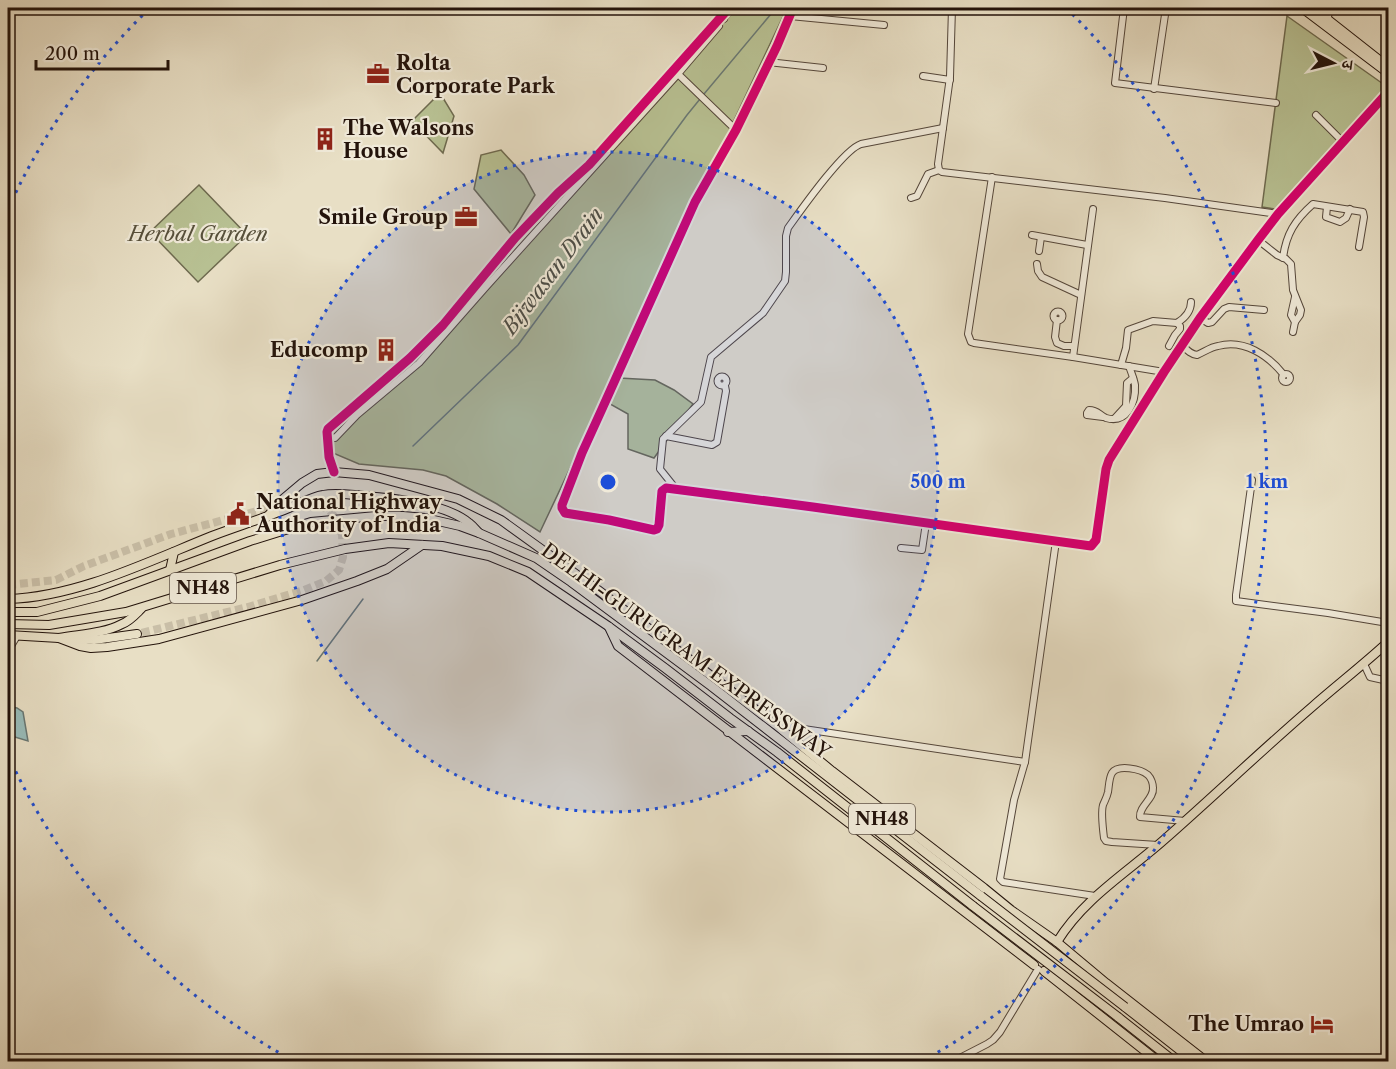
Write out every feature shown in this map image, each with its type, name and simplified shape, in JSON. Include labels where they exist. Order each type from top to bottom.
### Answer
[{"type":"highway","name":"DELHI-GURUGRAM EXPRESSWAY","points":[[8,612],[46,611],[100,596],[250,541],[311,522],[403,516],[460,526],[479,533],[536,558],[571,582],[711,686],[1195,1062]]},
{"type":"highway","name":"DELHI-GURUGRAM EXPRESSWAY","points":[[8,624],[49,625],[126,612],[241,576],[345,549],[389,543],[442,546],[489,556],[528,572],[608,626],[787,759],[1175,1062]]},
{"type":"highway","points":[[170,570],[174,552]]},
{"type":"highway","points":[[59,638],[102,631],[121,625],[144,607]]},
{"type":"highway","points":[[728,732],[748,731]]},
{"type":"main road","points":[[1302,8],[1389,74]]},
{"type":"main road","points":[[1313,8],[1389,67]]},
{"type":"main road","points":[[267,516],[303,483],[317,474],[334,472],[369,475],[458,499],[501,520],[531,540],[776,725],[815,758],[1011,910],[1056,942],[1207,1062]]},
{"type":"main road","points":[[8,599],[30,598],[64,591],[323,495],[350,495],[415,502],[440,509],[468,522],[479,533]]},
{"type":"main road","points":[[440,509],[458,499]]},
{"type":"main road","points":[[59,638],[91,648],[159,639],[302,600],[387,569],[422,545]]},
{"type":"main road","points":[[608,626],[618,646],[1160,1062]]},
{"type":"main road","points":[[8,635],[81,641],[138,634]]},
{"type":"main road","points":[[1056,942],[1063,931],[1095,897],[1158,845],[1314,705],[1389,642]]},
{"type":"main road","points":[[995,934],[1009,922],[1012,915],[1011,910]]},
{"type":"main road","points":[[1045,939],[1056,942],[1063,953],[1059,964],[1054,969],[1039,968],[1031,957],[1034,945],[1039,940],[1045,939]]},
{"type":"main road","points":[[1087,1005],[1084,997],[1088,986],[1098,981],[1106,984]]},
{"type":"street","points":[[713,8],[723,18]]},
{"type":"street","points":[[327,437],[332,439],[339,435],[357,415],[419,363],[678,74],[729,8]]},
{"type":"street","points":[[334,472],[328,457],[328,429],[410,358],[443,325],[515,238],[558,193],[589,165],[734,8]]},
{"type":"street","points":[[794,8],[736,130],[695,202],[586,444],[566,493],[562,508],[566,513],[654,530],[659,525],[662,491],[666,488],[1091,546],[1096,540],[1109,460],[1164,372],[1200,318],[1278,214],[1389,92]]},
{"type":"street","points":[[939,170],[950,80],[952,8]]},
{"type":"street","points":[[1124,8],[1115,83],[1276,103]]},
{"type":"street","points":[[1154,89],[1166,8]]},
{"type":"street","points":[[1328,18],[1329,8]]},
{"type":"street","points":[[790,16],[884,25]]},
{"type":"street","points":[[768,62],[823,68]]},
{"type":"street","points":[[678,74],[736,130]]},
{"type":"street","points":[[923,76],[950,80]]},
{"type":"street","points":[[1316,115],[1343,142]]},
{"type":"street","points":[[676,489],[660,469],[662,444],[666,436],[701,402],[711,357],[763,313],[782,286],[786,276],[788,228],[823,181],[853,147],[943,128]]},
{"type":"street","points":[[910,198],[917,196],[928,174],[939,170],[1278,214]]},
{"type":"street","points":[[992,177],[969,338],[971,342],[1164,372]]},
{"type":"street","points":[[1283,258],[1289,232],[1312,205],[1316,204],[1361,211],[1364,214],[1359,247]]},
{"type":"street","points":[[1327,207],[1326,217],[1340,222],[1350,210]]},
{"type":"street","points":[[1073,357],[1093,209]]},
{"type":"street","points":[[1032,235],[1088,245]]},
{"type":"street","points":[[1039,251],[1041,237]]},
{"type":"street","points":[[1258,240],[1292,266],[1295,297],[1301,313],[1295,322],[1293,332]]},
{"type":"street","points":[[1037,264],[1042,277],[1081,295]]},
{"type":"street","points":[[1121,365],[1128,330],[1156,321],[1177,323],[1187,315],[1191,302]]},
{"type":"street","points":[[1200,318],[1208,323],[1212,322],[1224,309],[1229,307],[1264,310]]},
{"type":"street","points":[[1057,320],[1055,337],[1057,343],[1062,346],[1074,346]]},
{"type":"street","points":[[1169,346],[1180,329],[1177,323]]},
{"type":"street","points":[[1182,345],[1191,354],[1197,355],[1220,345],[1233,344],[1256,350],[1268,358],[1284,375]]},
{"type":"street","points":[[1103,417],[1120,418],[1130,409],[1135,383],[1129,366]]},
{"type":"street","points":[[666,436],[712,445],[717,442],[726,391],[724,386]]},
{"type":"street","points":[[1252,480],[1236,601],[1389,623]]},
{"type":"street","points":[[901,548],[922,550],[926,523]]},
{"type":"street","points":[[1056,541],[1025,762],[1012,809],[999,876],[1001,881],[1095,897]]},
{"type":"street","points":[[8,651],[17,636]]},
{"type":"street","points":[[1364,664],[1370,677],[1389,681]]},
{"type":"street","points":[[776,725],[1025,762]]},
{"type":"street","points":[[1158,845],[1109,842],[1104,838],[1102,809],[1114,771],[1125,768],[1145,773],[1149,777],[1153,791],[1140,812],[1140,817],[1185,821]]},
{"type":"street","points":[[952,1062],[993,1040],[1039,968]]},
{"type":"green space","points":[[737,8],[787,8],[540,532],[497,504],[446,476],[423,470],[359,464],[333,453],[328,440],[428,352],[483,285]]},
{"type":"green space","points":[[1287,16],[1386,86],[1275,209],[1262,207]]},
{"type":"green space","points":[[440,93],[454,116],[443,153],[412,121]]},
{"type":"green space","points":[[501,150],[524,175],[535,195],[511,234],[474,189],[481,155]]},
{"type":"green space","name":"Herbal Garden","points":[[199,185],[247,235],[198,282],[150,232]]},
{"type":"green space","points":[[619,378],[655,380],[693,404],[654,458],[628,449],[628,414],[610,404]]},
{"type":"water","points":[[8,706],[23,712],[28,741],[8,735]]},
{"type":"waterway","name":"Bijwasan Drain","points":[[704,94],[776,8]]},
{"type":"waterway","name":"Bijwasan Drain","points":[[413,446],[518,345],[700,99]]},
{"type":"waterway","name":"Bijwasan Drain","points":[[317,661],[363,599]]},
{"type":"tunnel","points":[[8,585],[56,580],[84,566],[171,534],[284,504],[321,506],[330,511],[337,520],[342,535],[343,557],[339,570],[326,581],[248,607],[137,634]]},
{"type":"cycle path","points":[[334,472],[329,457],[328,429],[410,358],[443,325],[515,238],[558,193],[589,165],[729,8]]},
{"type":"cycle path","points":[[793,8],[736,130],[695,202],[582,453],[562,505],[565,513],[654,530],[659,525],[662,491],[666,488],[1091,546],[1096,540],[1109,460],[1164,372],[1200,318],[1278,214],[1388,92]]},
{"type":"place","name":"Rolta Corporate Park","points":[[378,74]]},
{"type":"place","name":"The Walsons House","points":[[325,139]]},
{"type":"place","name":"Smile Group","points":[[466,217]]},
{"type":"place","name":"Educomp","points":[[386,350]]},
{"type":"place","name":"National Highway Authority of India","points":[[238,514]]},
{"type":"place","name":"The Umrao","points":[[1322,1024]]}]
